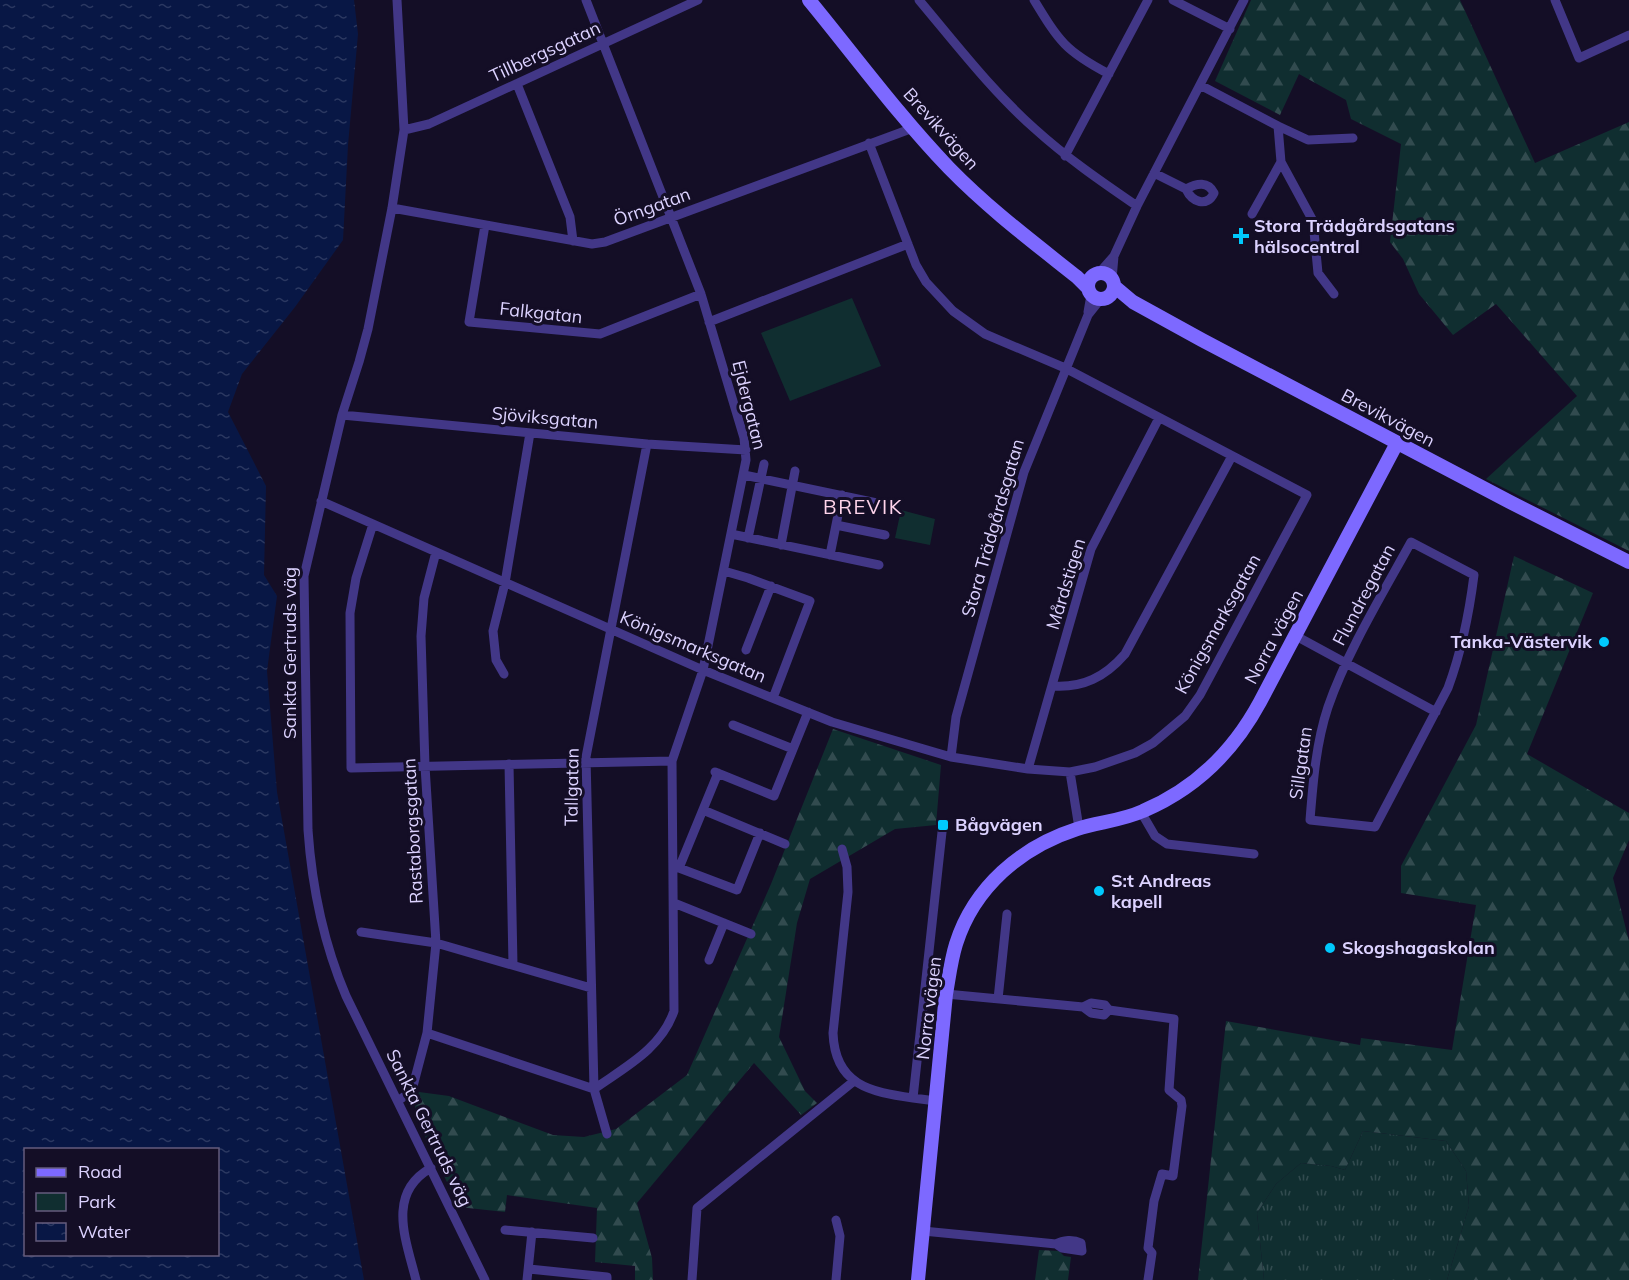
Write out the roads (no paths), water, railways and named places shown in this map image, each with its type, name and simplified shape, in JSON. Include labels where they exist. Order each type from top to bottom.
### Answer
[{"type":"street","name":"Sankta Gertruds väg","points":[[397,0],[404,130],[392,208],[360,362],[342,415],[306,562],[303,594],[310,869],[317,906],[335,971],[485,1280]]},
{"type":"street","name":"Ejdergatan","points":[[586,0],[701,294],[746,450],[744,475],[703,670],[672,760],[676,868],[674,1011],[670,1023],[654,1046],[594,1089]]},
{"type":"street","name":"Tillbergsgatan","points":[[404,130],[429,124],[698,0]]},
{"type":"street","name":"Brevikvägen","points":[[809,0],[913,128],[976,194],[1014,228],[1063,266],[1397,443],[1629,562]]},
{"type":"street","points":[[919,0],[1002,97],[1033,128],[1065,156],[1137,206]]},
{"type":"street","points":[[1034,0],[1063,45],[1081,60],[1109,74]]},
{"type":"street","points":[[1065,156],[1148,0]]},
{"type":"street","points":[[1173,0],[1230,29]]},
{"type":"street","points":[[1101,287],[1137,206],[1244,0]]},
{"type":"street","points":[[1555,0],[1579,58],[1629,35]]},
{"type":"street","points":[[517,84],[570,217],[573,241]]},
{"type":"street","points":[[1200,85],[1308,140],[1353,138]]},
{"type":"street","points":[[1278,126],[1281,162],[1313,221],[1318,273],[1334,294]]},
{"type":"street","name":"Örngatan","points":[[392,208],[592,244],[605,242],[673,218],[913,128]]},
{"type":"street","points":[[869,143],[916,265],[926,282],[952,311],[985,334],[1065,369],[1232,456],[1125,654],[1116,665],[1092,681],[1068,687],[1053,686]]},
{"type":"street","points":[[1252,214],[1281,162]]},
{"type":"street","points":[[1154,173],[1186,189]]},
{"type":"street","name":"Falkgatan","points":[[485,225],[469,322],[600,334],[701,294]]},
{"type":"street","points":[[710,322],[908,244]]},
{"type":"street","name":"Stora Trädgårdsgatan","points":[[951,757],[956,717],[1024,472],[1101,287]]},
{"type":"street","name":"Sjöviksgatan","points":[[342,415],[647,444],[746,450]]},
{"type":"street","name":"Mårdstigen","points":[[1028,770],[1091,549],[1159,418]]},
{"type":"street","points":[[504,674],[496,660],[493,631],[505,583],[530,433]]},
{"type":"street","name":"Norra vägen","points":[[918,1280],[946,994],[952,960],[963,926],[993,880],[1023,854],[1040,844],[1079,828],[1118,820],[1174,796],[1225,754],[1251,719],[1397,443]]},
{"type":"street","name":"Tallgatan","points":[[607,1134],[594,1089],[586,762],[647,444]]},
{"type":"street","name":"Königsmarksgatan","points":[[321,501],[610,630],[832,722],[951,757],[1028,770],[1070,772],[1095,768],[1135,753],[1153,743],[1185,716],[1200,695],[1306,495],[1232,456]]},
{"type":"street","points":[[748,538],[764,464]]},
{"type":"street","points":[[781,545],[795,471]]},
{"type":"street","points":[[744,475],[891,506]]},
{"type":"street","points":[[830,555],[842,495]]},
{"type":"street","points":[[373,524],[356,578],[350,613],[351,768],[672,760]]},
{"type":"street","points":[[836,525],[885,535]]},
{"type":"street","points":[[731,534],[879,565]]},
{"type":"street","name":"Flundregatan","points":[[1347,663],[1411,542],[1474,575],[1464,644],[1448,688],[1436,712]]},
{"type":"street","name":"Rastaborgsgatan","points":[[398,1101],[410,1092],[413,1086],[428,1033],[436,944],[425,766],[422,616],[424,598],[436,552]]},
{"type":"street","points":[[724,571],[810,601],[773,698]]},
{"type":"street","points":[[746,650],[771,586]]},
{"type":"street","points":[[1296,636],[1436,712]]},
{"type":"street","name":"Sillgatan","points":[[1347,663],[1335,689],[1321,731],[1316,756],[1310,820],[1375,827],[1436,712]]},
{"type":"street","name":"Ejdergatan","points":[[676,868],[703,810],[717,772],[774,796],[808,712]]},
{"type":"street","points":[[734,725],[793,749]]},
{"type":"street","points":[[509,764],[513,965]]},
{"type":"street","points":[[1070,772],[1079,828]]},
{"type":"street","points":[[703,810],[785,844]]},
{"type":"street","points":[[1141,812],[1155,836],[1167,844],[1254,854]]},
{"type":"street","points":[[913,1098],[943,823]]},
{"type":"street","points":[[676,868],[737,890],[760,833]]},
{"type":"street","points":[[842,849],[847,867],[848,892],[833,1044],[840,1062],[854,1081],[874,1092],[936,1101]]},
{"type":"street","points":[[674,903],[752,934]]},
{"type":"street","points":[[999,999],[1007,914]]},
{"type":"street","points":[[709,960],[724,923]]},
{"type":"street","points":[[361,932],[436,944],[591,988]]},
{"type":"street","points":[[946,994],[1083,1007],[1090,1013],[1104,1015],[1109,1010],[1174,1019],[1169,1090],[1181,1100],[1182,1106],[1173,1176],[1162,1174],[1154,1201],[1148,1248],[1152,1253],[1148,1280]]},
{"type":"street","points":[[428,1033],[594,1089]]},
{"type":"street","points":[[692,1280],[697,1208],[854,1081]]},
{"type":"street","points":[[416,1280],[408,1248],[402,1207],[410,1185],[431,1168]]},
{"type":"street","points":[[836,1220],[840,1236],[836,1280]]},
{"type":"street","points":[[505,1230],[593,1238]]},
{"type":"street","points":[[923,1231],[1056,1244]]},
{"type":"street","points":[[527,1280],[532,1232]]},
{"type":"street","points":[[529,1269],[607,1277],[607,1280]]},
{"type":"water","points":[[0,0],[354,0],[358,34],[348,145],[343,240],[295,307],[242,374],[228,412],[266,486],[264,575],[277,596],[267,671],[277,792],[364,1280],[0,1280]]},
{"type":"place","name":"Stora Trädgårdsgatans hälsocentral","points":[[1241,236]]},
{"type":"place","name":"Tanka-Västervik","points":[[1604,642]]},
{"type":"place","name":"Bågvägen","points":[[943,825]]},
{"type":"place","name":"S:t Andreas kapell","points":[[1099,891]]},
{"type":"place","name":"Skogshagaskolan","points":[[1330,948]]},
{"type":"district","name":"BREVIK","points":[[863,507]]}]
